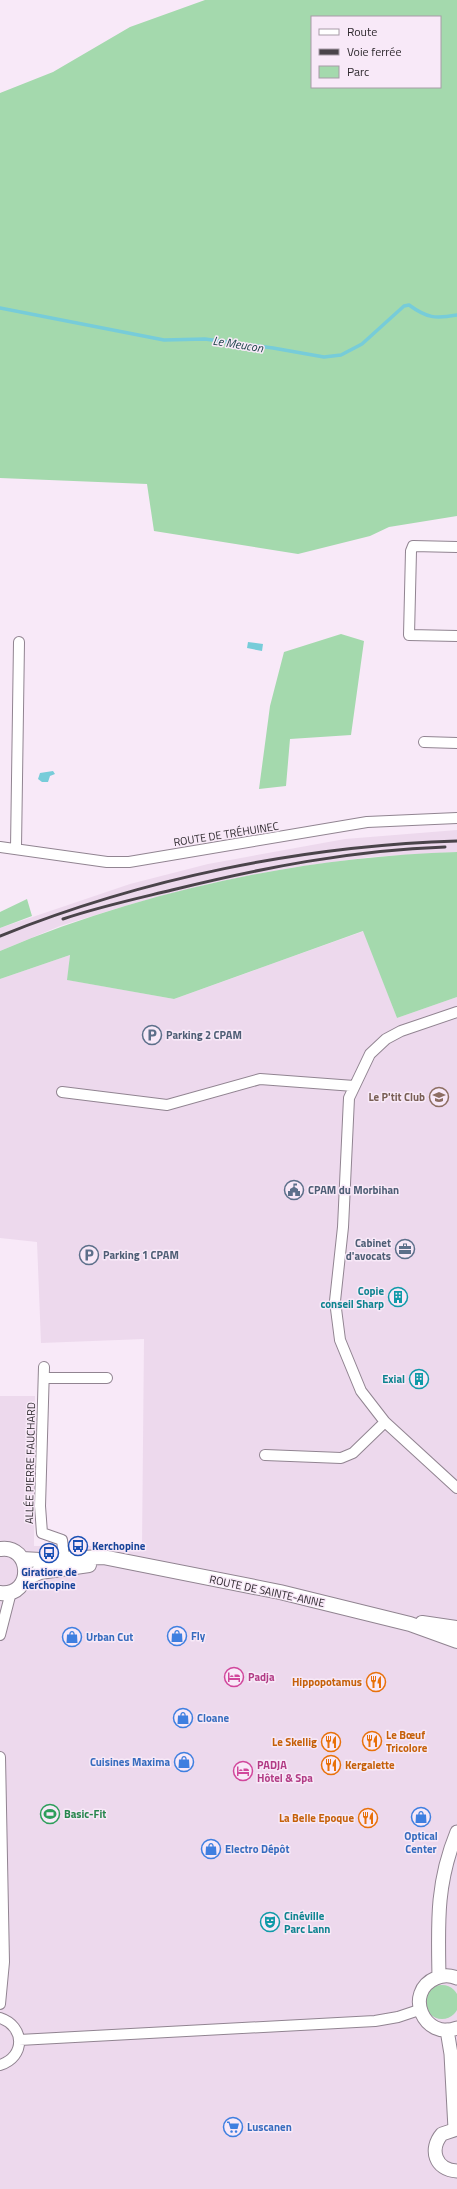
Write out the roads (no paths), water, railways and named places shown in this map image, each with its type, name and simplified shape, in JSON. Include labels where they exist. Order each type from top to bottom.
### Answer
[{"type":"main road","points":[[0,1550],[11,1551],[22,1559],[25,1565],[24,1579],[21,1585],[5,1592]]},
{"type":"main road","name":"ROUTE DE SAINTE-ANNE","points":[[22,1559],[40,1560],[102,1557],[280,1592],[410,1624],[457,1641]]},
{"type":"main road","name":"ROUTE DE SAINTE-ANNE","points":[[24,1579],[40,1572],[123,1562]]},
{"type":"main road","name":"ROUTE DE SAINTE-ANNE","points":[[410,1624],[427,1623],[457,1628]]},
{"type":"street","points":[[457,547],[413,546],[411,551],[409,635],[457,636]]},
{"type":"street","points":[[16,848],[19,642]]},
{"type":"street","points":[[424,742],[457,743]]},
{"type":"street","name":"ROUTE DE TRÉHUINEC","points":[[0,847],[16,848],[107,862],[129,862],[367,822],[457,818]]},
{"type":"street","points":[[457,1012],[401,1031],[386,1039],[370,1054],[354,1086],[349,1098],[343,1227],[336,1301],[340,1340],[351,1370],[361,1391],[385,1422],[457,1488]]},
{"type":"street","points":[[62,1092],[167,1105],[260,1079],[354,1086]]},
{"type":"street","name":"ALLÉE PIERRE FAUCHARD","points":[[44,1367],[40,1506],[42,1533],[62,1540],[64,1558]]},
{"type":"street","points":[[44,1378],[107,1378]]},
{"type":"street","points":[[266,1455],[341,1458],[353,1453],[385,1422]]},
{"type":"street","points":[[0,1635],[5,1592]]},
{"type":"street","points":[[0,1757],[4,1962],[0,2004]]},
{"type":"street","points":[[438,1977],[438,1909],[441,1882],[457,1832]]},
{"type":"street","points":[[457,1978],[446,1976],[438,1977],[428,1983],[420,1993],[419,2010],[423,2018],[430,2025],[452,2029],[451,2054],[456,2129],[442,2134],[435,2145],[434,2152],[439,2164],[450,2171],[457,2173]]},
{"type":"street","points":[[20,2040],[375,2021],[398,2017],[419,2010]]},
{"type":"street","points":[[0,2018],[13,2025],[20,2040],[18,2050],[13,2059],[0,2065]]},
{"type":"water","points":[[248,642],[263,644],[262,651],[247,648]]},
{"type":"water","points":[[53,771],[55,774],[50,776],[48,782],[42,782],[38,779],[40,773]]},
{"type":"waterway","name":"Le Meucon","points":[[0,308],[164,340],[205,339],[273,348],[324,357],[341,355],[362,344],[404,306],[409,305],[421,313],[437,317],[457,315]]},
{"type":"railway","points":[[0,936],[55,915],[110,897],[224,869],[282,858],[340,850],[399,844],[457,841]]},
{"type":"railway","points":[[63,919],[130,900],[239,874],[307,861],[376,852],[445,847]]},
{"type":"place","name":"Parking 2 CPAM","points":[[152,1035]]},
{"type":"place","name":"Le P'tit Club","points":[[439,1097]]},
{"type":"place","name":"CPAM du Morbihan","points":[[294,1190]]},
{"type":"place","name":"Cabinet d'avocats","points":[[405,1249]]},
{"type":"place","name":"Parking 1 CPAM","points":[[89,1255]]},
{"type":"place","name":"Copie conseil Sharp","points":[[398,1297]]},
{"type":"place","name":"Exial","points":[[419,1379]]},
{"type":"place","name":"Kerchopine","points":[[78,1546]]},
{"type":"place","name":"Giratiore de Kerchopine","points":[[49,1553]]},
{"type":"place","name":"Fly","points":[[177,1636]]},
{"type":"place","name":"Urban Cut","points":[[72,1637]]},
{"type":"place","name":"Padja","points":[[234,1677]]},
{"type":"place","name":"Hippopotamus","points":[[376,1682]]},
{"type":"place","name":"Cloane","points":[[183,1718]]},
{"type":"place","name":"Le Bœuf Tricolore","points":[[372,1741]]},
{"type":"place","name":"Le Skellig","points":[[331,1742]]},
{"type":"place","name":"Cuisines Maxima","points":[[184,1762]]},
{"type":"place","name":"Kergalette","points":[[331,1765]]},
{"type":"place","name":"PADJA Hôtel & Spa","points":[[243,1771]]},
{"type":"place","name":"Basic-Fit","points":[[50,1814]]},
{"type":"place","name":"Optical Center","points":[[421,1817]]},
{"type":"place","name":"La Belle Epoque","points":[[368,1818]]},
{"type":"place","name":"Electro Dépôt","points":[[211,1849]]},
{"type":"place","name":"Cinéville Parc Lann","points":[[270,1922]]},
{"type":"place","name":"Luscanen","points":[[233,2127]]}]
